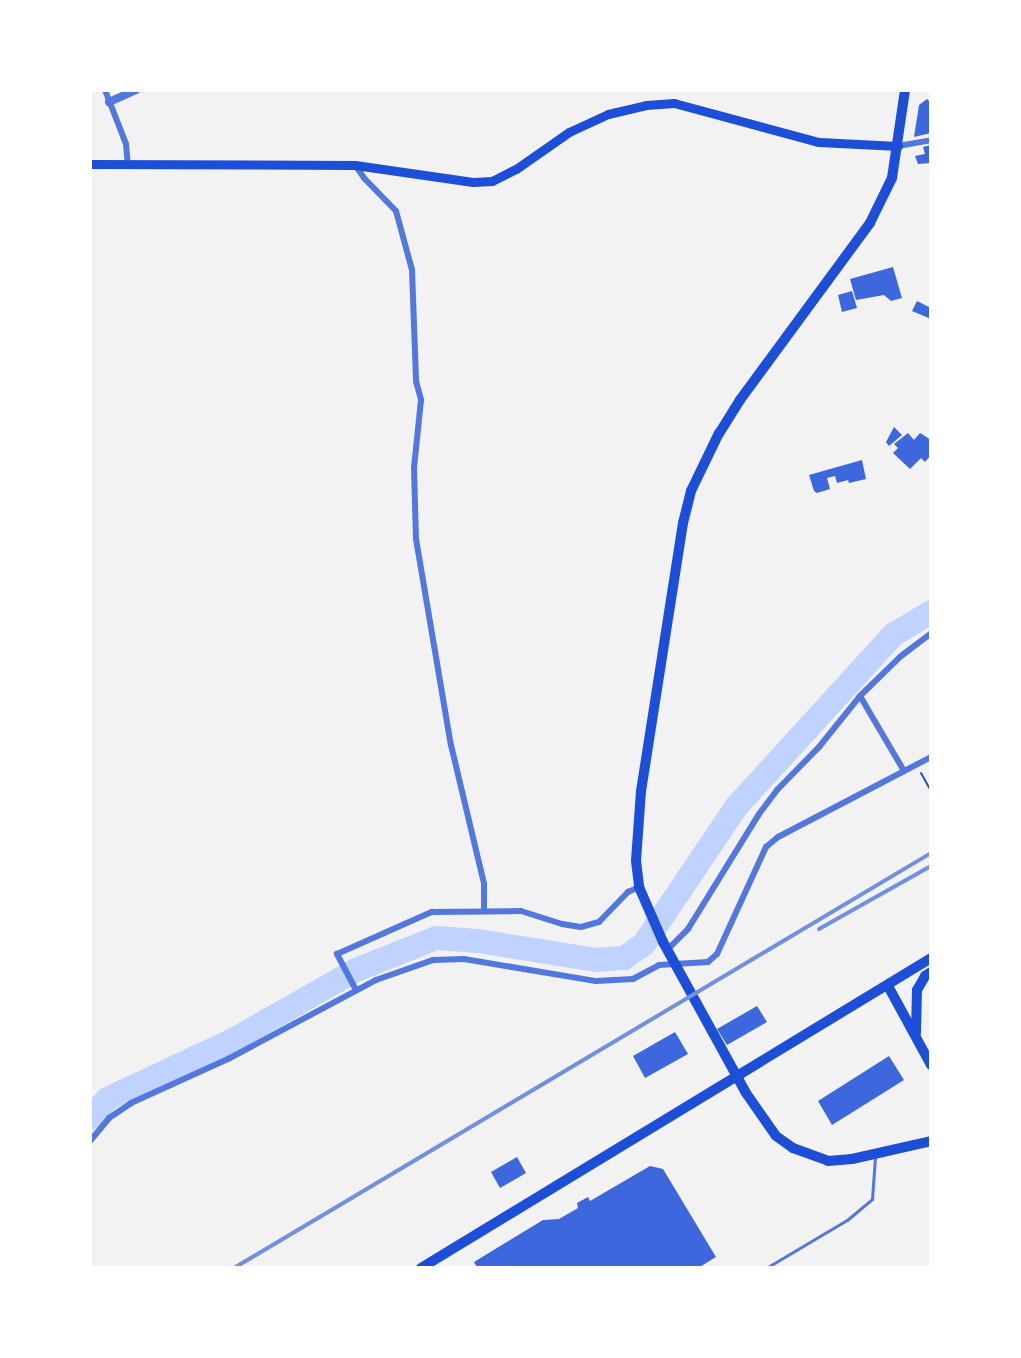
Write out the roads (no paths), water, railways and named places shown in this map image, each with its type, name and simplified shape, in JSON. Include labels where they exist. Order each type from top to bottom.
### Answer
[{"type":"main road","points":[[905,90],[892,178],[870,223],[740,400],[719,433],[691,491],[640,791],[637,830],[639,887],[645,904],[667,950],[746,1093],[776,1136],[793,1148],[828,1161],[875,1155],[931,1141]]},
{"type":"main road","points":[[90,164],[355,165],[463,181],[492,181],[516,169],[569,132],[608,114],[674,103],[819,141],[898,146]]},
{"type":"main road","points":[[421,1268],[931,958]]},
{"type":"main road","points":[[916,1036],[917,990],[931,972]]},
{"type":"main road","points":[[888,986],[931,1065]]},
{"type":"street","points":[[105,90],[126,144],[128,165]]},
{"type":"street","points":[[109,102],[136,90]]},
{"type":"street","points":[[898,146],[931,140]]},
{"type":"street","points":[[355,165],[364,178],[396,211],[412,270],[416,381],[421,400],[414,468],[416,539],[451,745],[484,884],[484,910]]},
{"type":"street","points":[[667,950],[688,929],[759,814],[777,790],[819,747],[860,696],[901,656],[931,633]]},
{"type":"street","points":[[860,696],[904,771]]},
{"type":"street","points":[[90,1141],[109,1118],[131,1103],[228,1059],[376,980],[433,960],[464,959],[596,981],[633,979],[659,965],[708,962],[717,954],[766,847],[778,837],[931,756]]},
{"type":"street","points":[[356,990],[338,954],[432,912],[521,911],[562,924],[581,927],[599,922],[628,892],[639,887]]},
{"type":"lane","points":[[766,1268],[847,1220],[872,1199],[875,1155]]},
{"type":"waterway","points":[[90,1118],[107,1099],[233,1040],[356,970],[436,938],[478,941],[596,960],[624,958],[644,944],[736,807],[893,635],[931,612]]},
{"type":"railway","points":[[234,1268],[931,853]]},
{"type":"railway","points":[[819,929],[931,866]]}]
